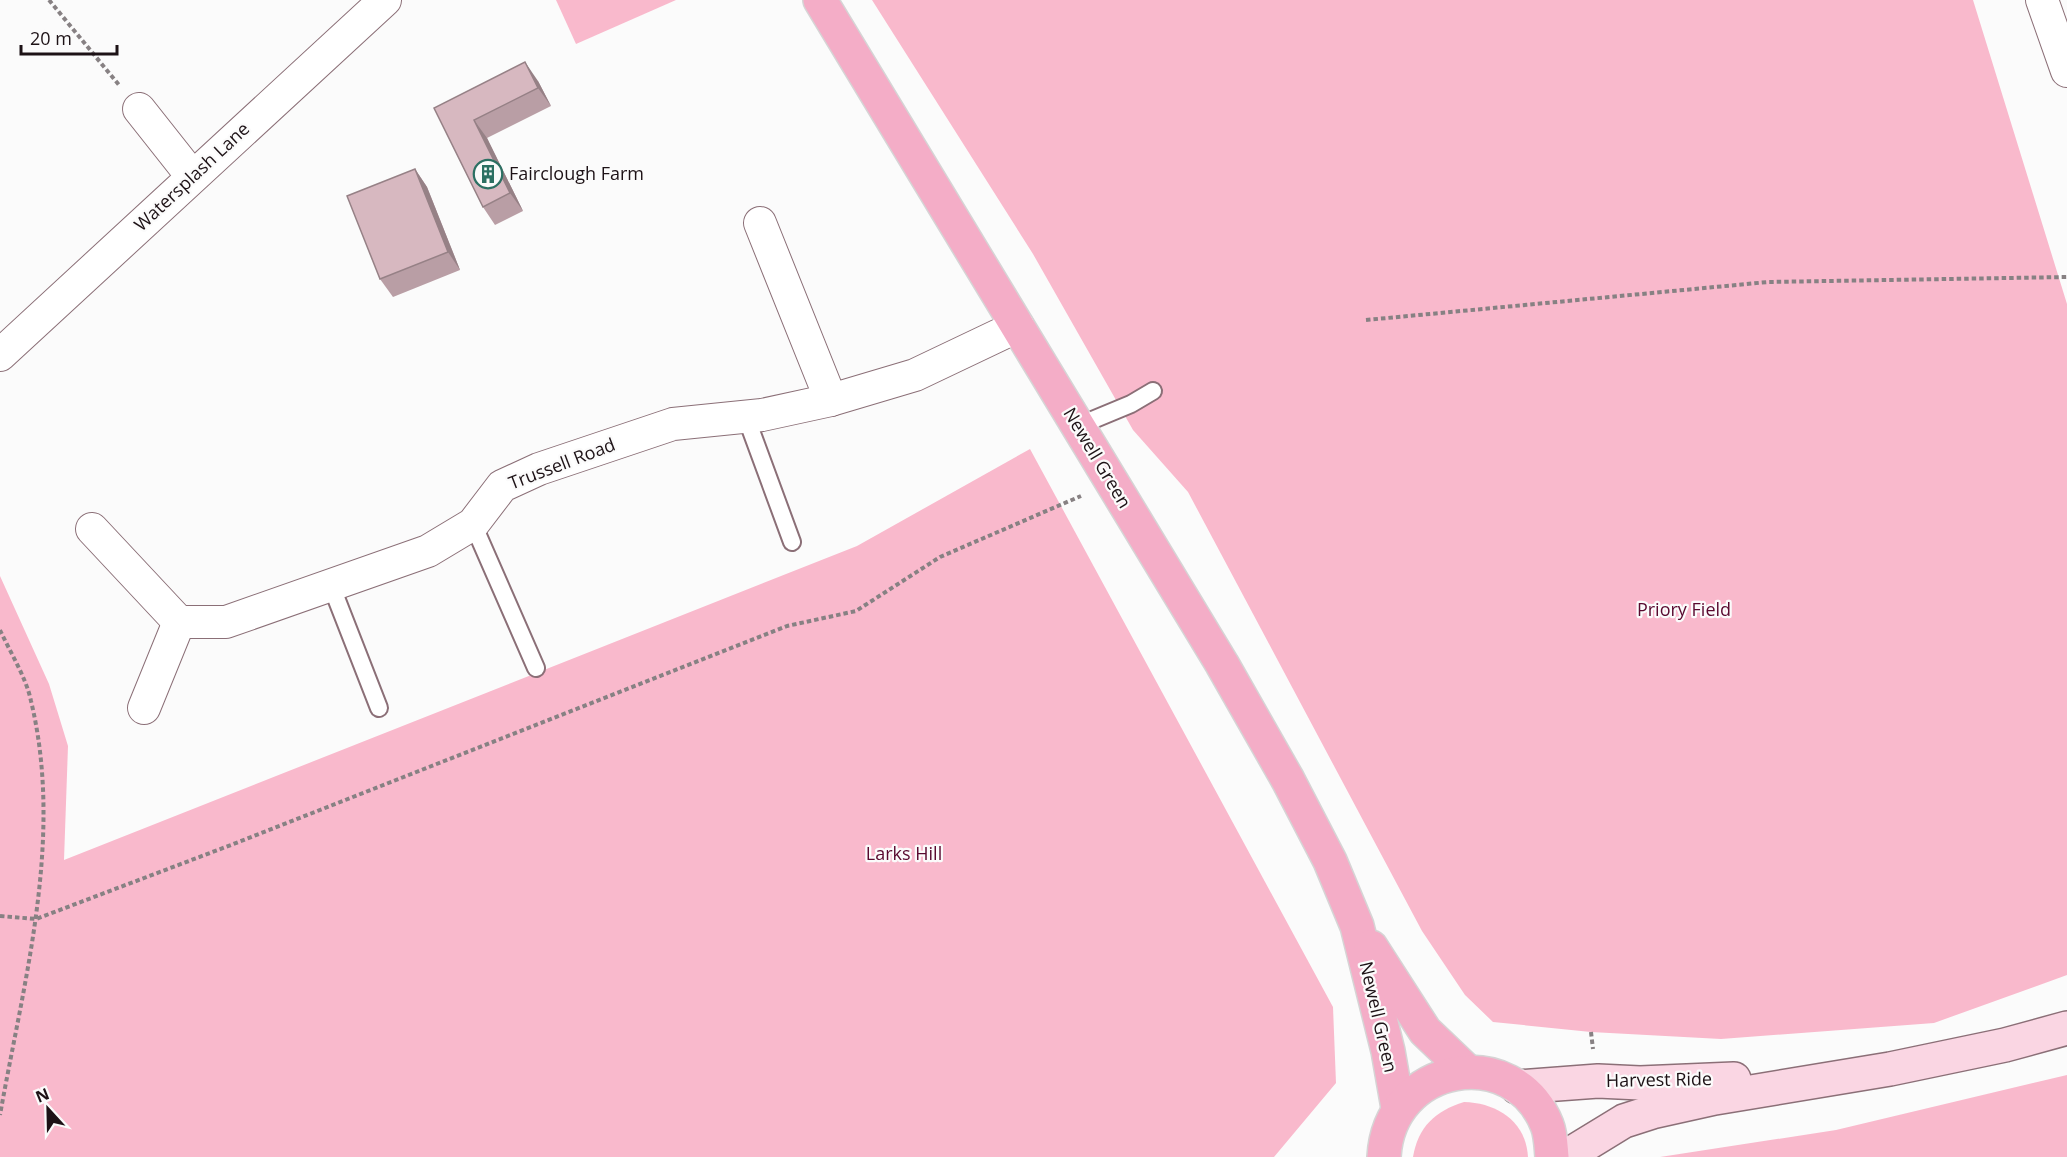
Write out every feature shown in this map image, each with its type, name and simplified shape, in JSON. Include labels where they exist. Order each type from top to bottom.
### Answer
[{"type":"main road","name":"Newell Green","points":[[820,0],[1222,664],[1288,780],[1330,861],[1357,926],[1388,1051],[1398,1108]]},
{"type":"main road","name":"Newell Green","points":[[1357,926],[1425,1031],[1468,1072]]},
{"type":"main road","points":[[1384,1157],[1385,1138],[1398,1108],[1424,1084],[1450,1073],[1468,1072],[1487,1074],[1517,1087],[1535,1104],[1548,1126],[1552,1157]]},
{"type":"street","name":"Watersplash Lane","points":[[0,356],[192,176],[386,0]]},
{"type":"street","points":[[2042,0],[2067,71]]},
{"type":"street","points":[[139,109],[192,176]]},
{"type":"street","points":[[760,223],[831,400]]},
{"type":"street","name":"Trussell Road","points":[[179,622],[226,622],[428,551],[473,524],[502,486],[539,469],[673,424],[747,417],[831,400],[915,375],[1018,326]]},
{"type":"street","points":[[92,529],[179,622],[144,708]]},
{"type":"street","name":"Harvest Ride","points":[[1565,1157],[1624,1121],[1633,1118],[1715,1098],[2005,1045],[2067,1028]]},
{"type":"street","name":"Harvest Ride","points":[[1517,1087],[1598,1081],[1640,1083],[1727,1078],[1800,1084]]},
{"type":"lane","points":[[1078,426],[1131,404],[1153,391]]},
{"type":"lane","points":[[747,417],[792,542]]},
{"type":"lane","points":[[473,524],[536,668]]},
{"type":"lane","points":[[332,585],[379,708]]},
{"type":"path","points":[[49,0],[139,109]]},
{"type":"path","points":[[1366,320],[1768,282],[2067,277]]},
{"type":"path","points":[[0,916],[36,919],[787,626],[856,611],[940,557],[1083,495]]},
{"type":"path","points":[[0,630],[31,698],[45,780],[41,876],[36,919],[0,1115]]},
{"type":"path","points":[[1591,1032],[1594,1054]]},
{"type":"green space","points":[[556,0],[676,0],[576,44]]},
{"type":"green space","name":"Priory Field","points":[[872,0],[1973,0],[2067,304],[2067,975],[1934,1023],[1721,1039],[1591,1032],[1493,1022],[1465,995],[1422,931],[1188,492],[1133,430],[1033,254]]},
{"type":"green space","name":"Larks Hill","points":[[1030,449],[1333,1007],[1336,1083],[1274,1157],[0,1157],[0,576],[49,684],[68,746],[64,860],[857,546]]},
{"type":"green space","points":[[2067,1075],[2067,1157],[1660,1157],[1836,1130]]},
{"type":"green space","points":[[1464,1102],[1488,1106],[1508,1116],[1522,1133],[1528,1157],[1413,1157],[1419,1137],[1436,1115]]},
{"type":"building","points":[[525,62],[538,88],[474,120],[510,193],[483,207],[434,108]]},
{"type":"building","points":[[415,169],[448,252],[380,279],[347,196]]},
{"type":"place","name":"Fairclough Farm","points":[[488,174]]}]
